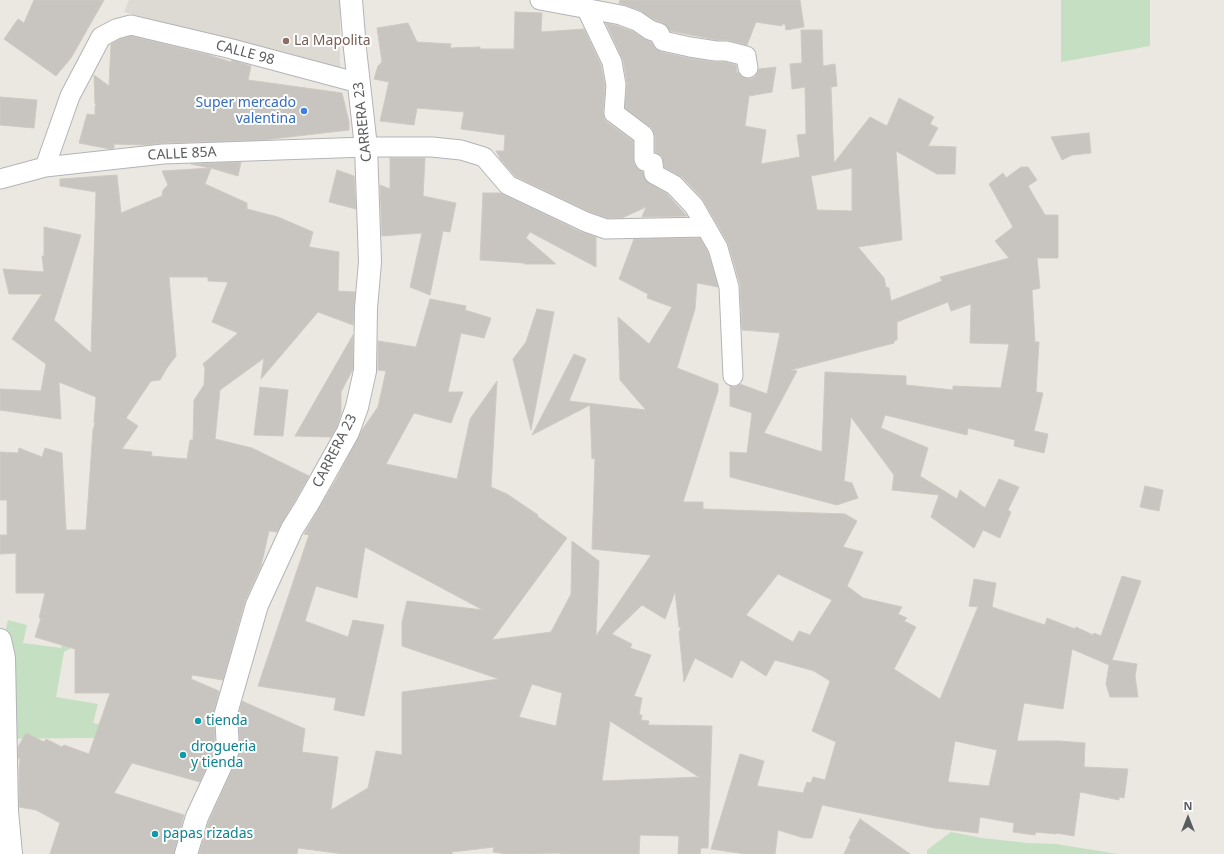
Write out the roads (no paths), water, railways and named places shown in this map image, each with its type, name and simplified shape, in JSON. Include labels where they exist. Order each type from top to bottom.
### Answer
[{"type":"street","name":"CARRERA 23","points":[[186,854],[197,818],[228,750],[226,713],[257,605],[292,529],[348,432],[357,407],[365,371],[366,308],[370,262],[366,146],[351,0]]},
{"type":"street","points":[[540,0],[587,10],[621,15],[637,21],[650,30],[658,33],[663,41],[716,52],[726,52],[746,56],[748,68]]},
{"type":"street","points":[[587,10],[612,62],[616,85],[614,113],[644,136],[645,161],[652,163],[654,174],[674,185],[694,206],[718,248],[729,287],[733,376]]},
{"type":"street","name":"CALLE 98","points":[[45,167],[70,96],[101,37],[116,29],[131,25],[228,48],[359,83]]},
{"type":"street","name":"CALLE 85A","points":[[0,179],[45,167],[163,154],[366,146],[432,146],[461,150],[484,157],[508,185],[586,222],[606,229],[705,227]]},
{"type":"street","points":[[0,640],[4,658],[7,812],[11,854]]},
{"type":"place","name":"La Mapolita","points":[[286,41]]},
{"type":"place","name":"Super mercado valentina","points":[[304,111]]},
{"type":"place","name":"tienda","points":[[198,721]]},
{"type":"place","name":"drogueria y tienda","points":[[183,755]]},
{"type":"place","name":"papas rizadas","points":[[155,834]]}]
